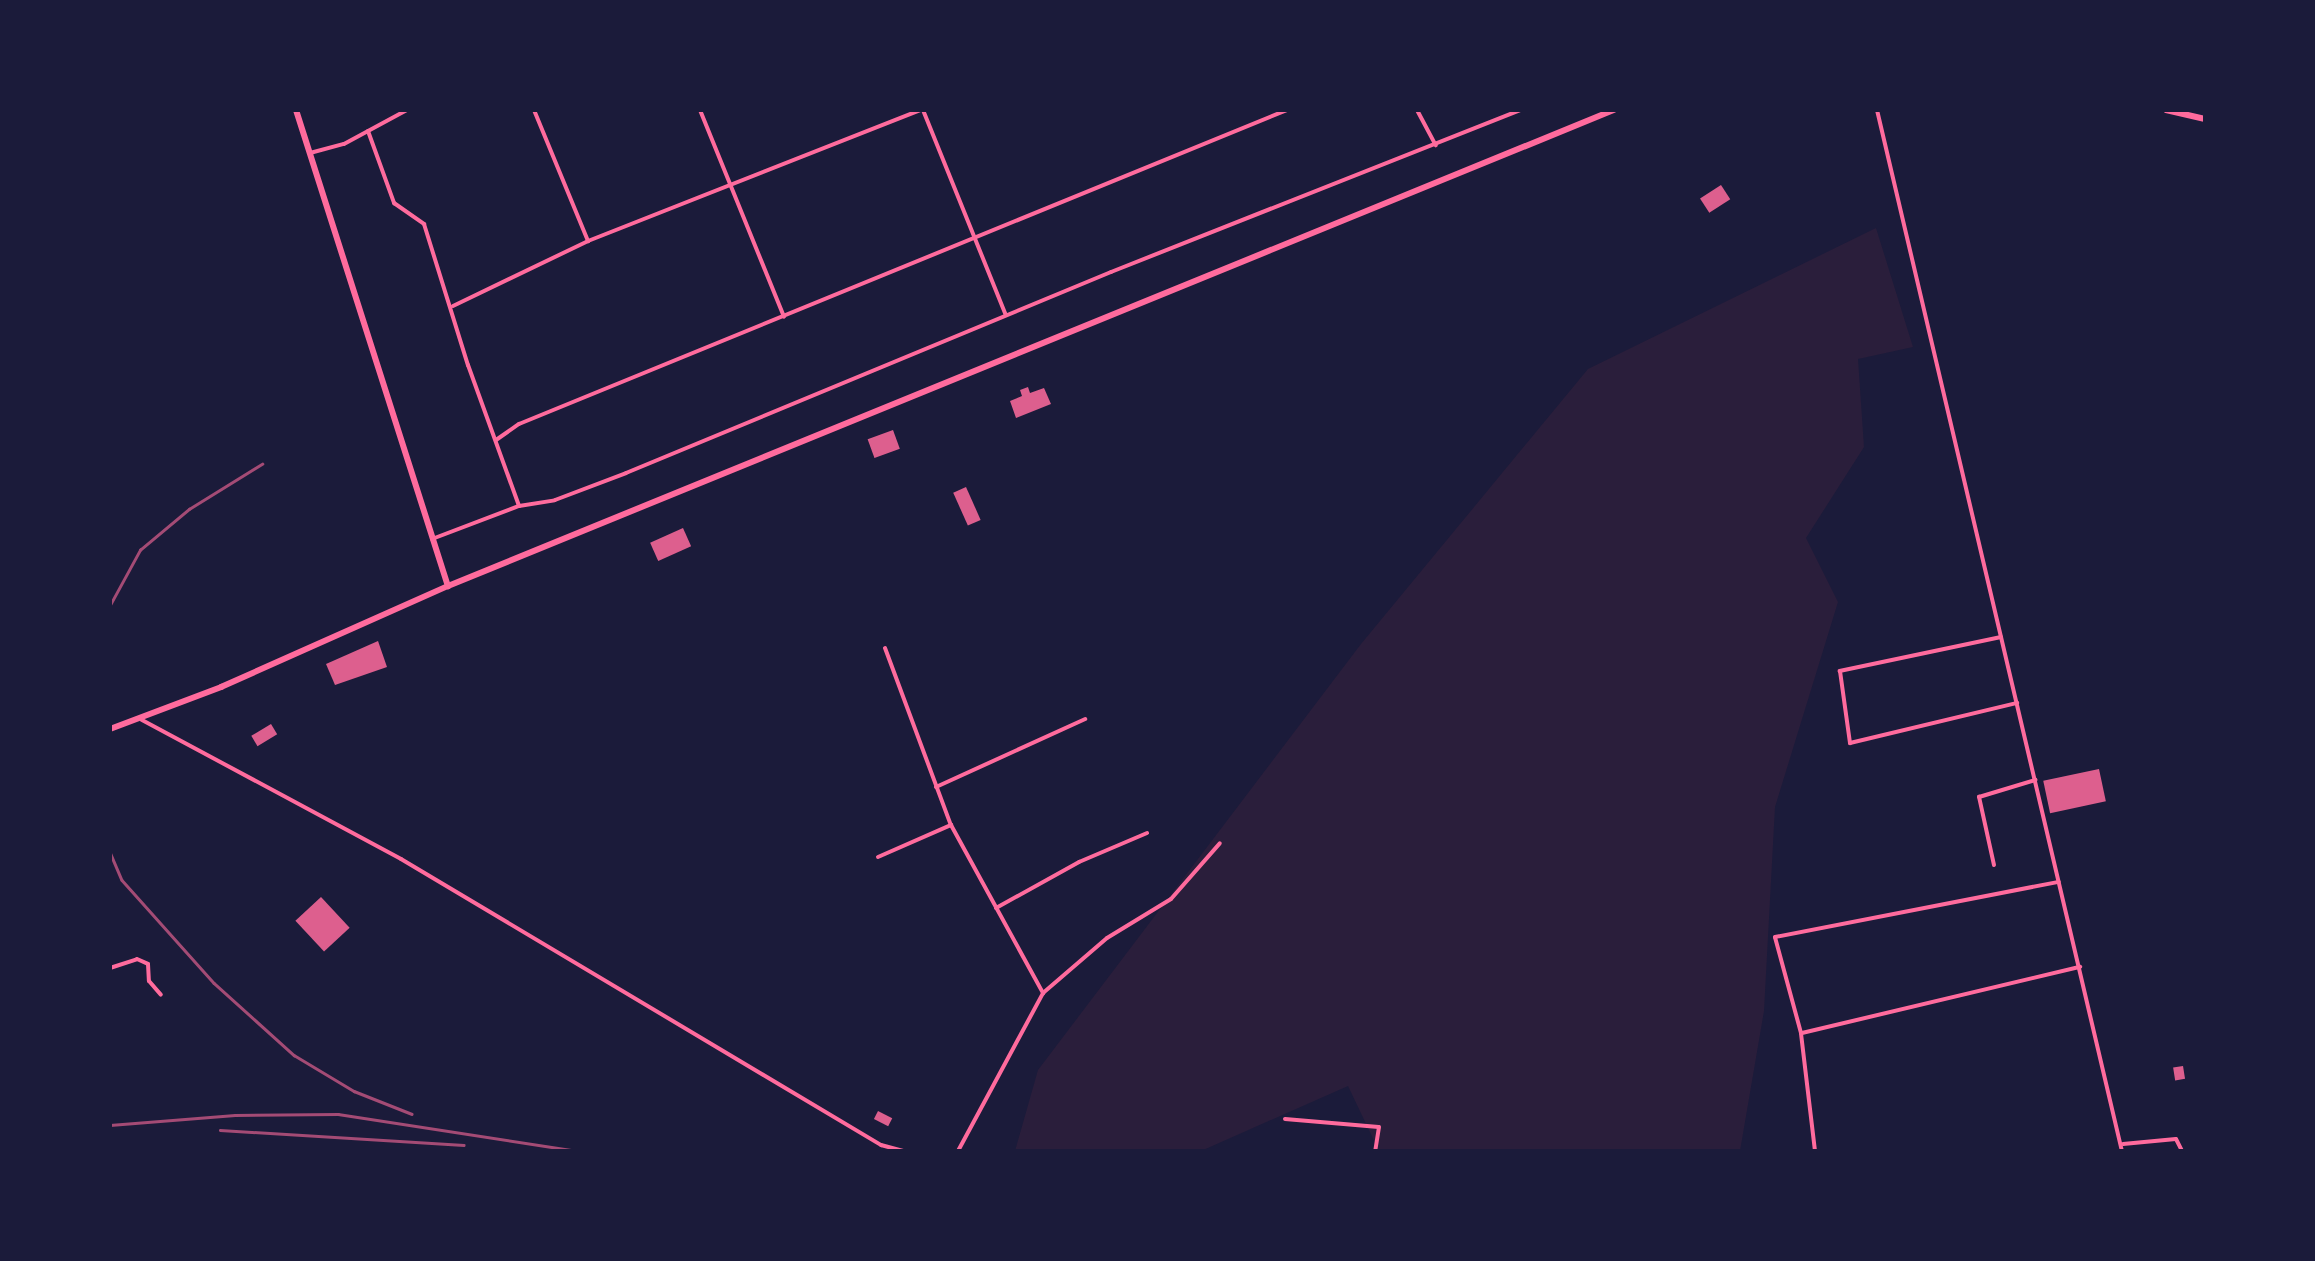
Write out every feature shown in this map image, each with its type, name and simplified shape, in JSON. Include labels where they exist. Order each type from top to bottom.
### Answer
[{"type":"main road","points":[[296,110],[448,586]]},
{"type":"main road","points":[[110,729],[448,586],[1614,110]]},
{"type":"main road","points":[[2166,110],[2205,119]]},
{"type":"street","points":[[382,110],[384,119]]},
{"type":"street","points":[[310,154],[368,131],[407,110]]},
{"type":"street","points":[[534,110],[588,241]]},
{"type":"street","points":[[700,110],[784,317]]},
{"type":"street","points":[[453,306],[588,241],[922,110],[1006,315]]},
{"type":"street","points":[[496,440],[518,424],[1287,110]]},
{"type":"street","points":[[1418,110],[1436,146]]},
{"type":"street","points":[[432,539],[519,506],[555,500],[626,473],[1006,315],[1520,110]]},
{"type":"street","points":[[1877,110],[2122,1148],[2176,1139],[2182,1151]]},
{"type":"street","points":[[368,131],[394,204],[424,224],[453,306],[468,365],[519,506]]},
{"type":"street","points":[[2002,637],[1840,671],[1850,744],[2017,703]]},
{"type":"street","points":[[884,648],[950,826],[1043,994]]},
{"type":"street","points":[[936,787],[1085,718]]},
{"type":"street","points":[[141,719],[402,858],[818,1103],[881,1148],[903,1151]]},
{"type":"street","points":[[1994,865],[1979,797],[2036,780]]},
{"type":"street","points":[[878,857],[950,826]]},
{"type":"street","points":[[996,908],[1079,862],[1147,833]]},
{"type":"street","points":[[958,1151],[1043,994],[1108,938],[1172,899],[1220,843]]},
{"type":"street","points":[[1815,1151],[1801,1033],[1774,936],[2060,882]]},
{"type":"street","points":[[110,968],[136,960],[148,964],[149,981],[160,995]]},
{"type":"street","points":[[1801,1033],[2080,967]]},
{"type":"street","points":[[1285,1119],[1378,1128],[1376,1151]]},
{"type":"shaded area","points":[[1876,228],[1913,347],[1858,359],[1864,447],[1806,538],[1838,602],[1775,807],[1764,1011],[1740,1151],[1379,1151],[1348,1086],[1201,1151],[1015,1151],[1038,1070],[1361,644],[1588,369]]},
{"type":"building","points":[[1721,185],[1730,199],[1709,213],[1700,199]]},
{"type":"building","points":[[1028,387],[1030,393],[1044,388],[1051,404],[1016,418],[1010,401],[1022,396],[1020,390]]},
{"type":"building","points":[[893,430],[900,449],[874,458],[868,439]]},
{"type":"building","points":[[966,487],[981,520],[968,526],[953,493]]},
{"type":"building","points":[[683,528],[691,546],[658,561],[650,543]]},
{"type":"building","points":[[378,641],[387,667],[335,685],[326,664]]},
{"type":"building","points":[[271,724],[277,734],[257,746],[251,736]]},
{"type":"building","points":[[2099,769],[2106,801],[2050,813],[2043,781]]},
{"type":"building","points":[[321,897],[350,928],[324,952],[295,921]]},
{"type":"building","points":[[2183,1066],[2185,1079],[2175,1080],[2173,1068]]},
{"type":"building","points":[[878,1111],[892,1118],[888,1126],[874,1119]]},
{"type":"railway","points":[[110,605],[140,550],[189,509],[262,464]]},
{"type":"railway","points":[[110,852],[122,880],[214,983],[294,1055],[354,1091],[412,1114]]},
{"type":"railway","points":[[110,1125],[235,1115],[338,1114],[577,1151]]},
{"type":"railway","points":[[220,1130],[464,1145]]}]
